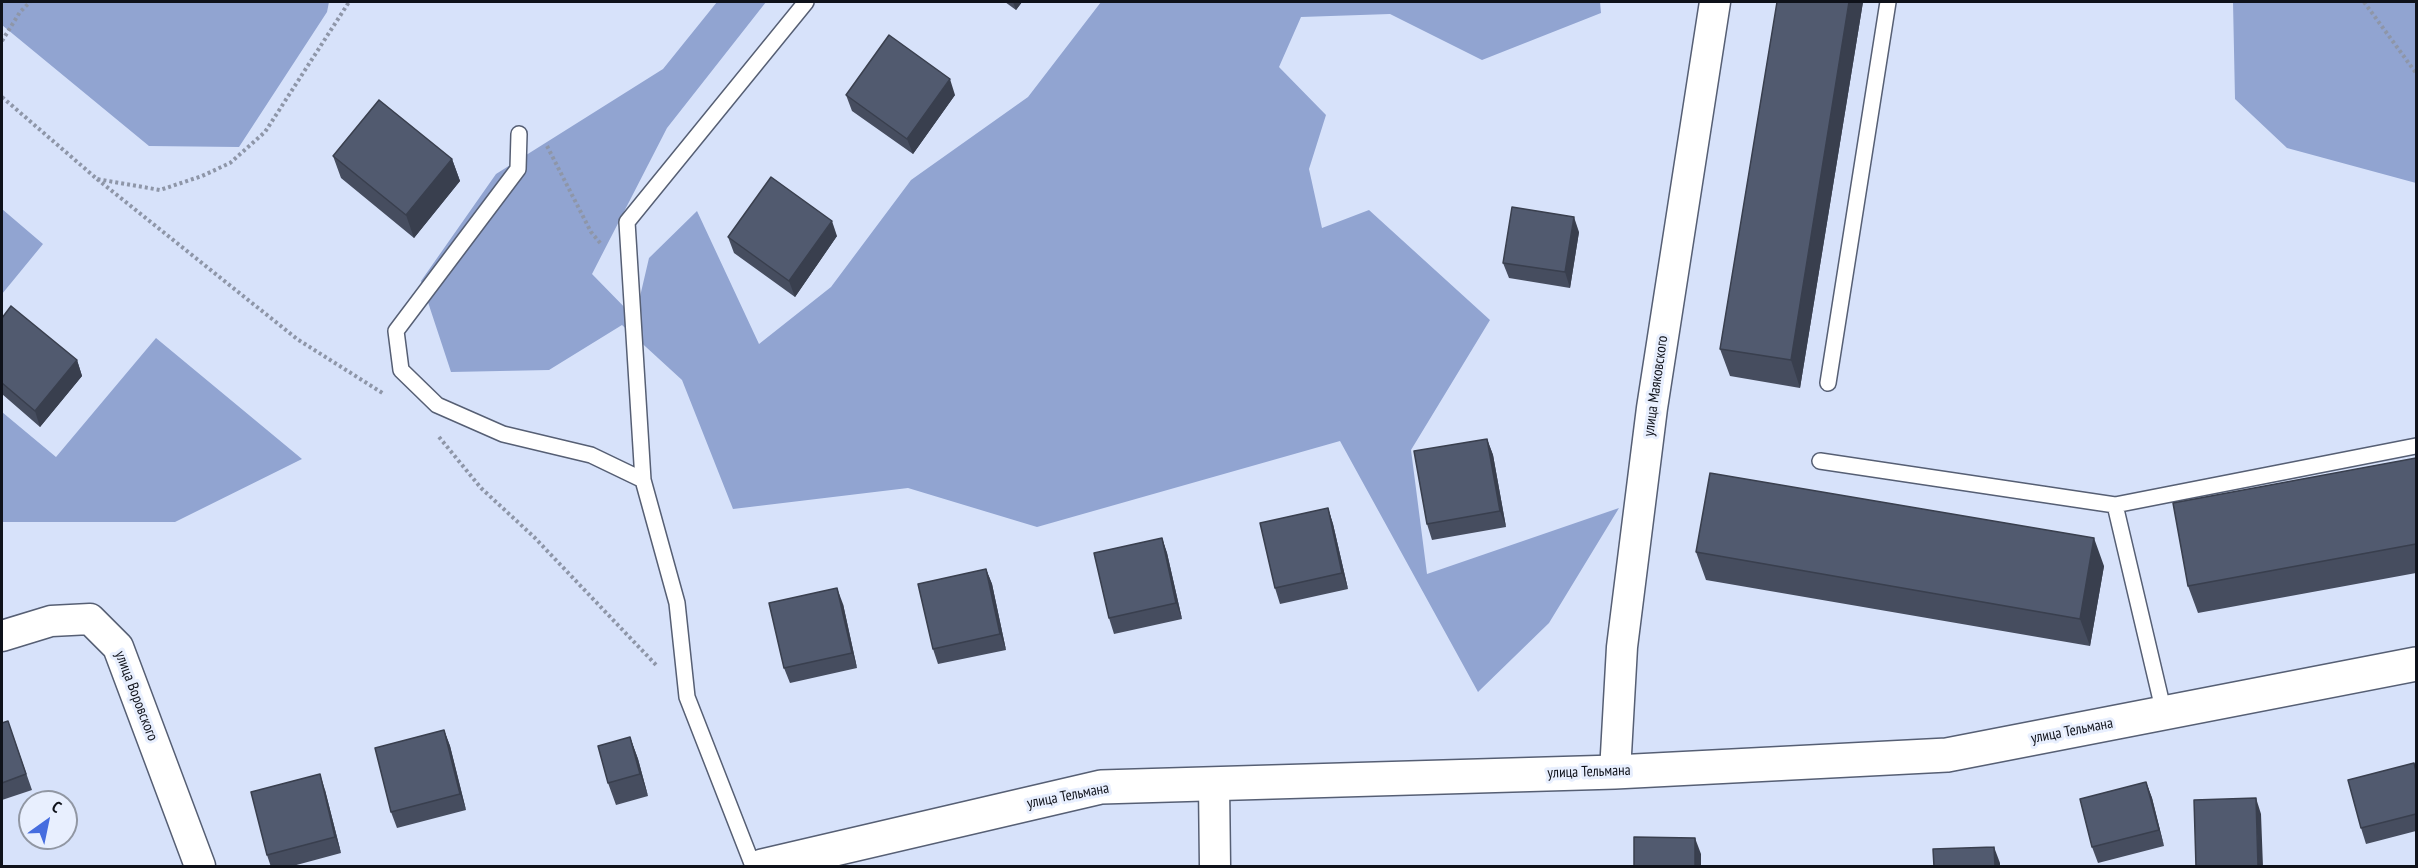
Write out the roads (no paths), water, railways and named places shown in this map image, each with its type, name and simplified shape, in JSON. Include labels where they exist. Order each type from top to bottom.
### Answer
[{"type":"street","name":"улица Маяковского","points":[[1614,772],[1622,647],[1647,453],[1715,2]]},
{"type":"street","name":"улица Воровского","points":[[2,636],[51,621],[90,620],[118,647],[200,867]]},
{"type":"street","name":"улица Тельмана","points":[[762,867],[1101,787],[1614,772],[1947,755],[2416,664]]},
{"type":"street","points":[[1214,784],[1215,867]]},
{"type":"lane","points":[[753,867],[687,698],[677,603],[643,480],[627,222],[807,2]]},
{"type":"lane","points":[[1828,383],[1888,2]]},
{"type":"lane","points":[[519,134],[518,169],[396,331],[400,370],[437,405],[503,434],[591,455],[643,480]]},
{"type":"lane","points":[[1820,461],[2115,505],[2416,446]]},
{"type":"lane","points":[[2115,505],[2164,713]]}]
